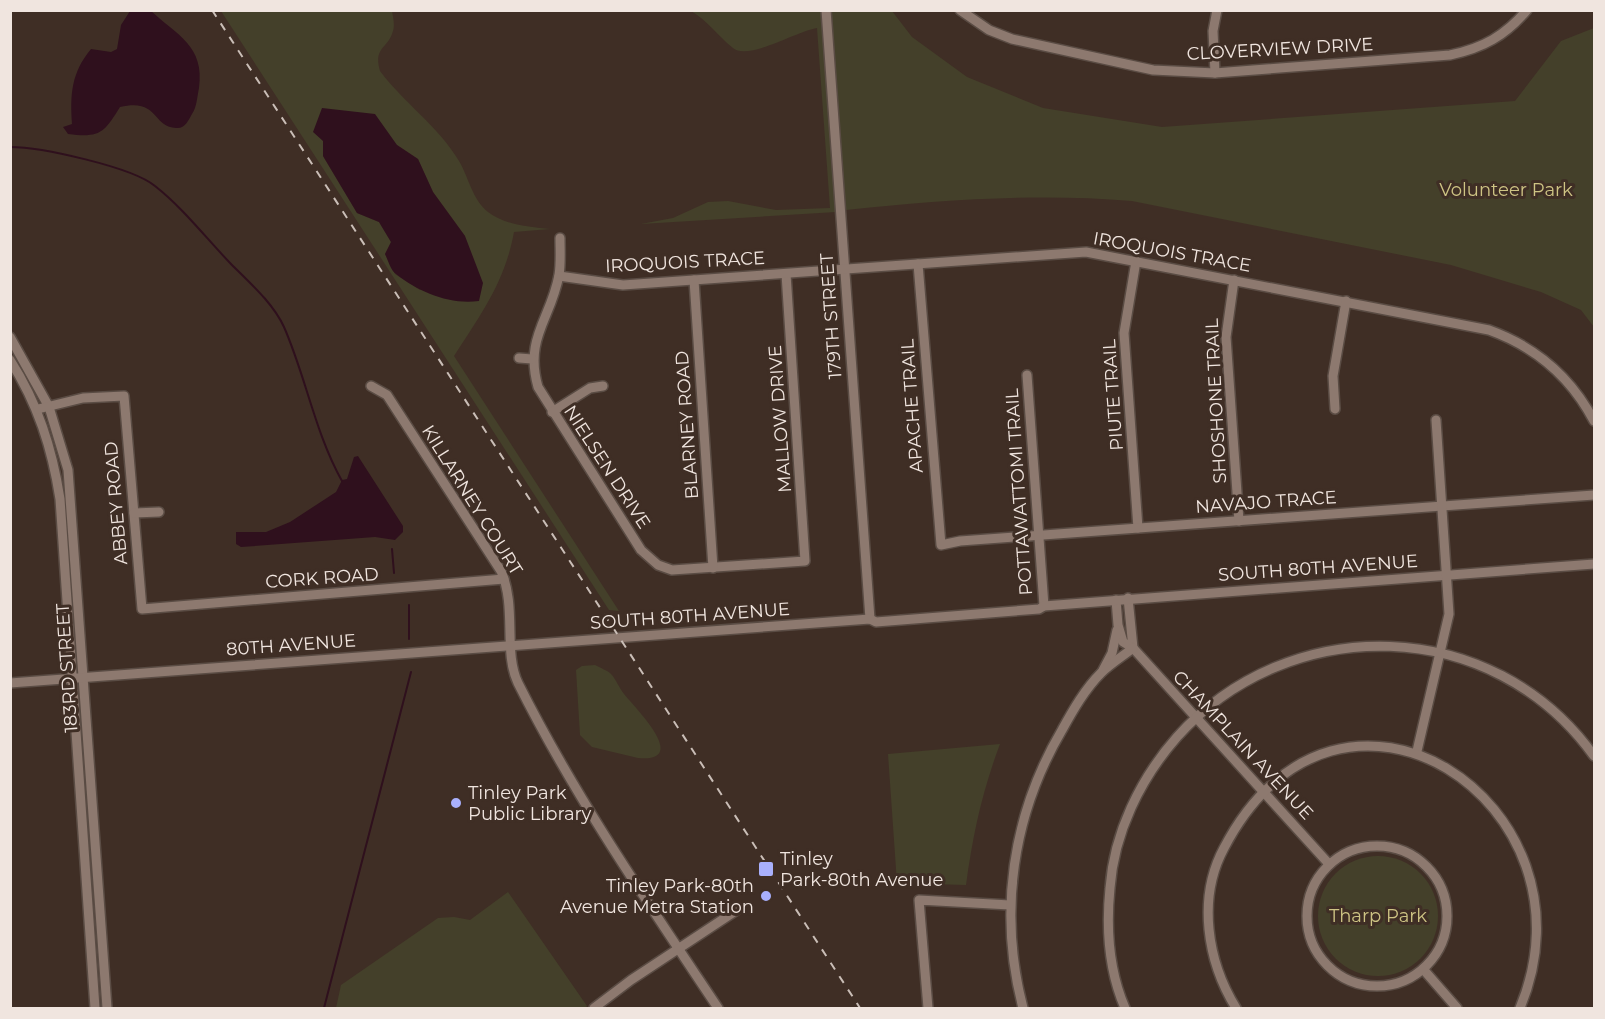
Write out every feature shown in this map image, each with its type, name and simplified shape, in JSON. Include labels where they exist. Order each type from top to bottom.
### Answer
[{"type":"street","name":"179TH STREET","points":[[826,10],[870,619]]},
{"type":"street","points":[[1215,73],[1213,31],[1217,10]]},
{"type":"street","name":"CLOVERVIEW DRIVE","points":[[963,11],[989,30],[1028,44],[1153,70],[1215,73],[1461,53],[1493,41],[1527,10]]},
{"type":"street","name":"NIELSEN DRIVE","points":[[560,238],[559,276],[536,338],[532,359],[538,387],[646,556],[658,565],[672,570],[805,561]]},
{"type":"street","name":"IROQUOIS TRACE","points":[[559,276],[587,283],[622,285],[1078,252],[1478,326],[1516,341],[1560,372],[1585,403],[1594,421]]},
{"type":"street","name":"PIUTE TRAIL","points":[[1136,261],[1124,333],[1138,528]]},
{"type":"street","name":"APACHE TRAIL","points":[[918,264],[941,545]]},
{"type":"street","name":"MALLOW DRIVE","points":[[786,274],[805,561]]},
{"type":"street","name":"BLARNEY ROAD","points":[[694,280],[713,568]]},
{"type":"street","name":"SHOSHONE TRAIL","points":[[1234,280],[1226,337],[1239,521]]},
{"type":"street","points":[[1335,409],[1333,376],[1346,301]]},
{"type":"street","name":"183RD STREET","points":[[10,337],[49,407],[63,446],[72,499],[107,1008]]},
{"type":"street","points":[[519,358],[532,359]]},
{"type":"street","name":"183RD STREET","points":[[10,360],[38,409],[53,455],[60,499],[95,1008]]},
{"type":"street","name":"POTTAWATTOMI TRAIL","points":[[1027,375],[1037,536],[1044,606]]},
{"type":"street","name":"KILLARNEY COURT","points":[[371,386],[387,395],[504,579],[509,595],[517,681],[577,791],[718,1008]]},
{"type":"street","points":[[552,412],[590,388],[603,386]]},
{"type":"street","name":"ABBEY ROAD","points":[[49,407],[83,398],[124,396],[142,609]]},
{"type":"street","points":[[38,409],[49,407]]},
{"type":"street","points":[[1417,751],[1449,614],[1436,420]]},
{"type":"street","name":"NAVAJO TRACE","points":[[941,545],[1138,528],[1594,495]]},
{"type":"street","points":[[134,513],[159,512]]},
{"type":"street","name":"SOUTH 80TH AVENUE","points":[[513,646],[870,619],[876,622],[1039,609],[1044,606],[1128,598],[1594,564]]},
{"type":"street","name":"CORK ROAD","points":[[142,609],[504,579]]},
{"type":"street","points":[[1101,673],[1133,648],[1128,598]]},
{"type":"street","name":"CHAMPLAIN AVENUE","points":[[1116,600],[1118,625],[1123,642],[1133,648],[1329,864]]},
{"type":"street","points":[[1023,1008],[1011,946],[1010,905],[1019,835],[1036,784],[1071,714],[1101,673],[1112,653],[1118,625]]},
{"type":"street","name":"80TH AVENUE","points":[[72,679],[513,646]]},
{"type":"street","points":[[1125,1008],[1114,970],[1108,924],[1110,878],[1125,824],[1146,778],[1165,750],[1195,717],[1241,683],[1267,669],[1311,654],[1366,646],[1396,646],[1439,653],[1488,669],[1529,690],[1558,713],[1594,756]]},
{"type":"street","points":[[10,683],[72,679]]},
{"type":"street","points":[[1236,1008],[1215,962],[1210,938],[1209,897],[1220,854],[1240,818],[1263,791],[1300,764],[1339,750],[1377,745],[1417,751],[1465,771]]},
{"type":"street","points":[[1373,845],[1409,853],[1433,873],[1444,896],[1446,931],[1440,948],[1423,969],[1400,982],[1382,986],[1362,984],[1344,978],[1328,965],[1314,946],[1307,915],[1311,894],[1329,864],[1350,851],[1373,845]]},
{"type":"street","points":[[928,1008],[919,900],[1010,905]]},
{"type":"street","points":[[594,1008],[740,908]]},
{"type":"street","points":[[1520,1008],[1537,974],[1547,930]]},
{"type":"street","points":[[1423,969],[1457,1008]]},
{"type":"green space","points":[[221,11],[392,11],[394,29],[378,57],[380,71],[442,137],[459,161],[478,201],[488,212],[510,223],[550,229],[514,232],[505,267],[491,297],[454,356],[619,611],[609,610]],"holes":[[[323,141],[397,145],[418,159],[433,192],[465,236],[420,290],[395,274],[385,254],[391,242],[379,222],[357,213],[323,156]]]},
{"type":"green space","points":[[691,11],[821,11],[836,212],[641,224],[673,218],[708,202],[728,201],[776,210],[830,208],[817,28],[761,48],[740,51],[733,48],[703,19]]},
{"type":"green space","name":"Volunteer Park","points":[[830,11],[892,11],[912,37],[967,77],[1043,108],[1162,127],[1515,101],[1561,41],[1594,28],[1594,327],[1581,310],[1541,292],[1451,265],[1132,201],[1061,198],[989,199],[846,210]]},
{"type":"green space","points":[[595,665],[611,674],[622,692],[655,733],[660,743],[660,752],[653,757],[638,758],[592,747],[580,735],[576,670],[582,666]]},
{"type":"green space","points":[[1000,744],[979,813],[966,885],[897,883],[888,754]]},
{"type":"green space","name":"Tharp Park","points":[[1378,856],[1401,860],[1421,873],[1434,893],[1438,916],[1434,939],[1421,959],[1401,972],[1378,976],[1355,972],[1335,959],[1322,939],[1318,916],[1322,893],[1335,873],[1355,860]]},
{"type":"green space","points":[[508,892],[587,1006],[585,1008],[336,1008],[341,985],[438,918],[454,917],[470,920]]},
{"type":"shaded area","points":[[130,11],[151,11],[179,35],[193,52],[200,74],[194,111],[184,126],[176,128],[163,123],[149,109],[142,106],[120,107],[110,123],[100,132],[87,135],[68,134],[63,127],[72,124],[73,85],[79,67],[91,49],[111,52],[117,49],[121,25]]},
{"type":"shaded area","points":[[322,108],[375,114],[397,145],[418,159],[433,192],[465,236],[483,283],[479,301],[457,301],[435,296],[424,292],[394,273],[385,254],[391,242],[379,222],[357,213],[323,156],[323,141],[313,132]]},
{"type":"shaded area","points":[[358,456],[403,526],[403,532],[395,540],[375,537],[241,547],[236,544],[236,532],[266,532],[290,522],[336,492],[342,480],[347,479],[354,457]]},
{"type":"waterway","points":[[10,147],[42,150],[107,165],[143,179],[155,186],[175,204],[260,294],[279,318],[292,346],[325,444],[342,481]]},
{"type":"waterway","points":[[392,549],[394,573]]},
{"type":"waterway","points":[[409,605],[409,639]]},
{"type":"waterway","points":[[324,1008],[411,672]]},
{"type":"railway","points":[[212,10],[860,1008]]},
{"type":"place","name":"Tinley Park Public Library","points":[[456,803]]},
{"type":"place","name":"Tinley Park-80th Avenue","points":[[766,869]]},
{"type":"place","name":"Tinley Park-80th Avenue Metra Station","points":[[766,896]]}]
